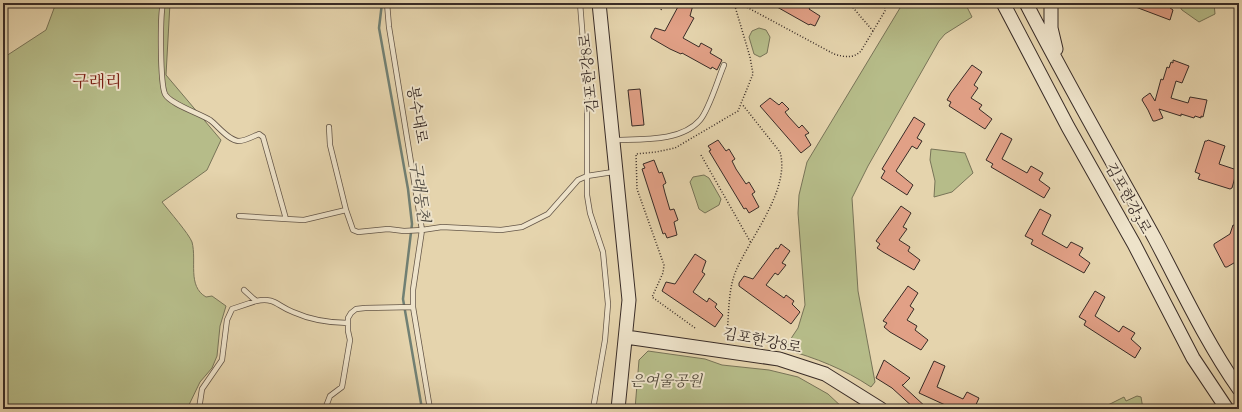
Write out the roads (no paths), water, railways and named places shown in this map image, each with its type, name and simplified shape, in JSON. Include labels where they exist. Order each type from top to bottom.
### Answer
[{"type":"street","name":"김포한강8로","points":[[599,3],[629,300],[618,409]]},
{"type":"street","name":"김포한강3로","points":[[1003,3],[1068,127],[1134,244],[1193,358],[1227,409]]},
{"type":"street","name":"김포한강3로","points":[[1026,3],[1195,317],[1239,390]]},
{"type":"street","points":[[1050,3],[1051,28],[1063,74]]},
{"type":"street","name":"김포한강8로","points":[[613,140],[613,172],[625,302],[626,337]]},
{"type":"street","name":"김포한강8로","points":[[626,337],[779,358],[825,374],[881,409]]},
{"type":"lane","points":[[163,3],[160,32],[163,86],[166,95],[173,101],[210,120],[234,140],[240,141],[259,134],[263,137],[286,220]]},
{"type":"lane","name":"봉수대로","points":[[387,3],[390,34],[422,230]]},
{"type":"lane","points":[[580,3],[587,92],[589,142],[587,176],[589,205],[600,241],[605,265],[608,304],[605,340],[593,409]]},
{"type":"lane","points":[[613,140],[666,137],[680,132],[697,123],[706,110],[724,65]]},
{"type":"lane","points":[[329,127],[330,145],[346,210],[353,230],[358,232],[388,229],[404,231],[422,230],[442,227],[501,230],[522,227],[548,214],[578,180],[587,176],[613,172]]},
{"type":"lane","points":[[239,216],[304,220],[346,210]]},
{"type":"lane","points":[[422,230],[410,307],[430,409]]},
{"type":"lane","points":[[244,290],[256,301]]},
{"type":"lane","points":[[199,409],[202,389],[222,360],[227,320],[232,309],[266,299],[275,301],[293,312],[322,322],[348,323]]},
{"type":"lane","points":[[325,409],[330,396],[342,387],[350,340],[348,323],[351,313],[356,309],[410,307]]},
{"type":"waterway","name":"구래동천","points":[[382,3],[379,28],[408,189],[412,224],[403,299],[422,409]]},
{"type":"district","name":"구래리","points":[[97,83]]},
{"type":"park label","name":"은여울공원","points":[[666,382]]}]
